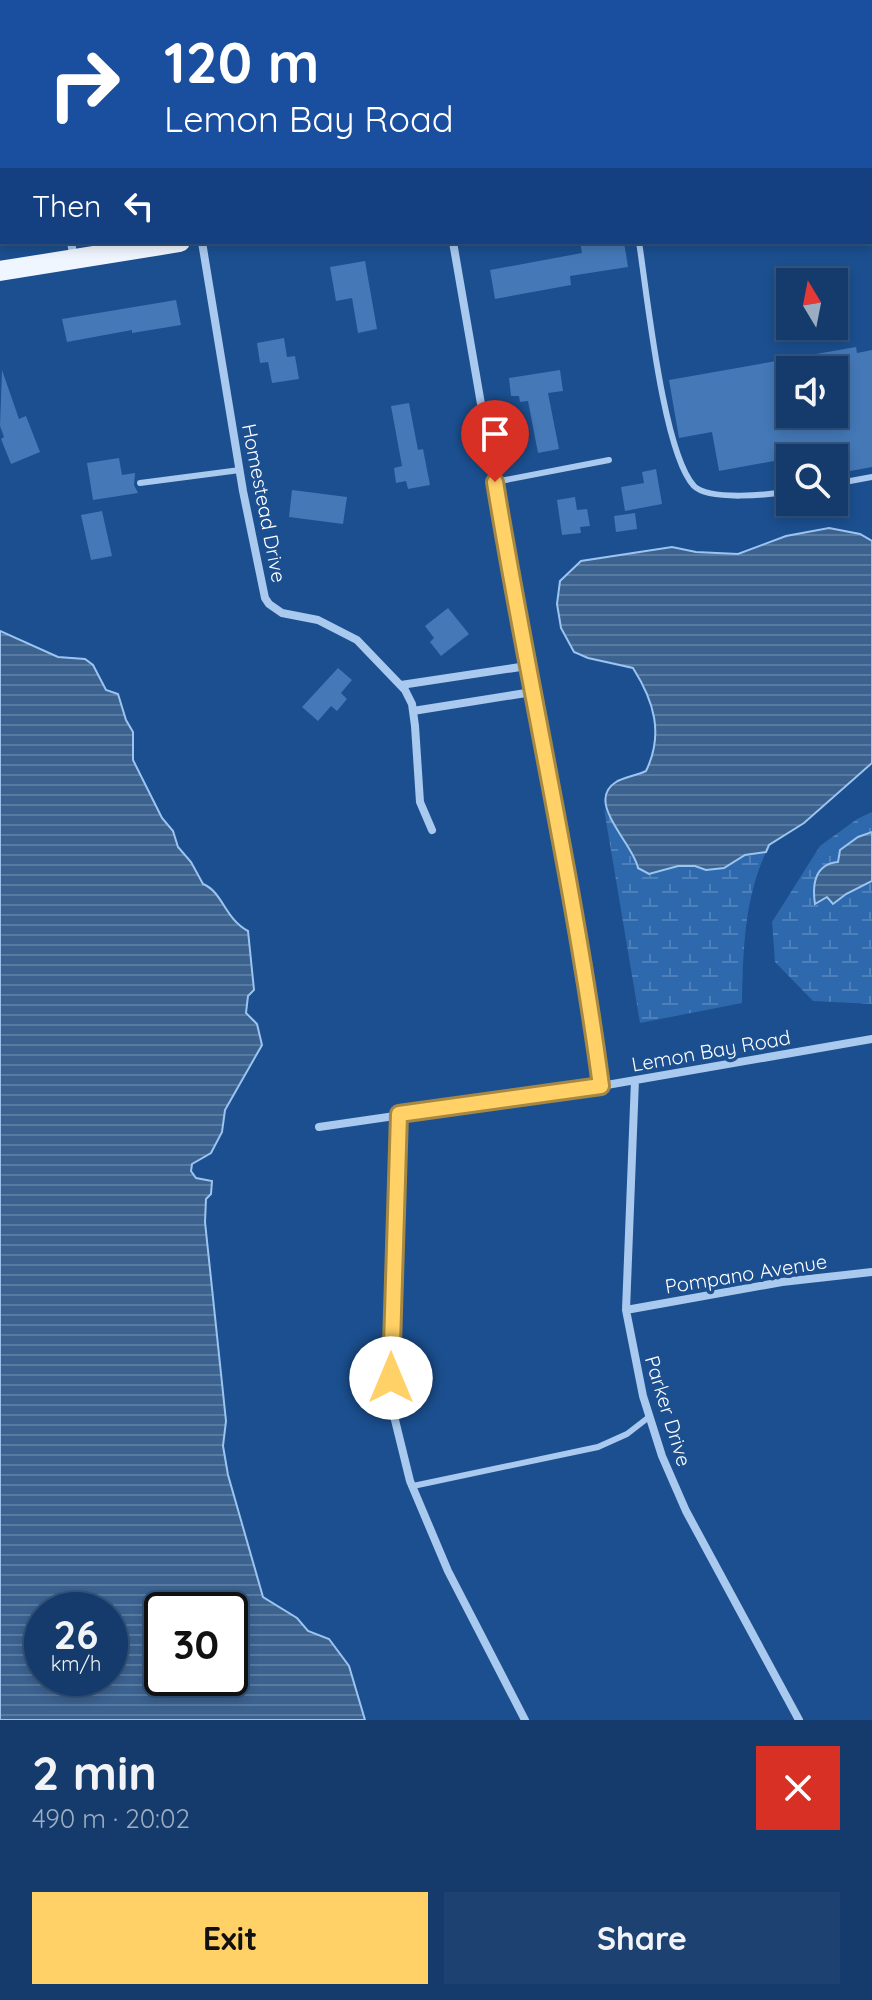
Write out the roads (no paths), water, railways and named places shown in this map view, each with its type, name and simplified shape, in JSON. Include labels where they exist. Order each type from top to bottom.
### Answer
[{"type":"main road","points":[[0,271],[73,251],[156,244]]},
{"type":"street","name":"Homestead Drive","points":[[202,244],[256,559],[269,604],[282,613],[318,620],[357,640],[401,685],[413,711],[419,755],[419,794],[432,830]]},
{"type":"street","points":[[453,244],[587,989],[601,1086]]},
{"type":"street","points":[[401,685],[527,666]]},
{"type":"street","points":[[413,711],[532,692]]},
{"type":"street","name":"Lemon Bay Road","points":[[319,1127],[601,1086],[872,1039]]},
{"type":"street","name":"Parker Drive","points":[[635,1080],[626,1310],[649,1417],[686,1511],[799,1720]]},
{"type":"street","points":[[399,1114],[391,1378],[395,1420],[413,1486],[448,1571],[525,1720]]},
{"type":"street","name":"Pompano Avenue","points":[[626,1310],[782,1282],[872,1272]]},
{"type":"lane","points":[[639,244],[668,424],[678,456],[694,485],[702,491],[755,497],[776,493]]},
{"type":"lane","points":[[495,482],[609,460]]},
{"type":"lane","points":[[140,483],[240,470]]},
{"type":"lane","points":[[848,481],[872,477]]},
{"type":"lane","points":[[413,1486],[598,1447],[627,1434],[649,1417]]}]
